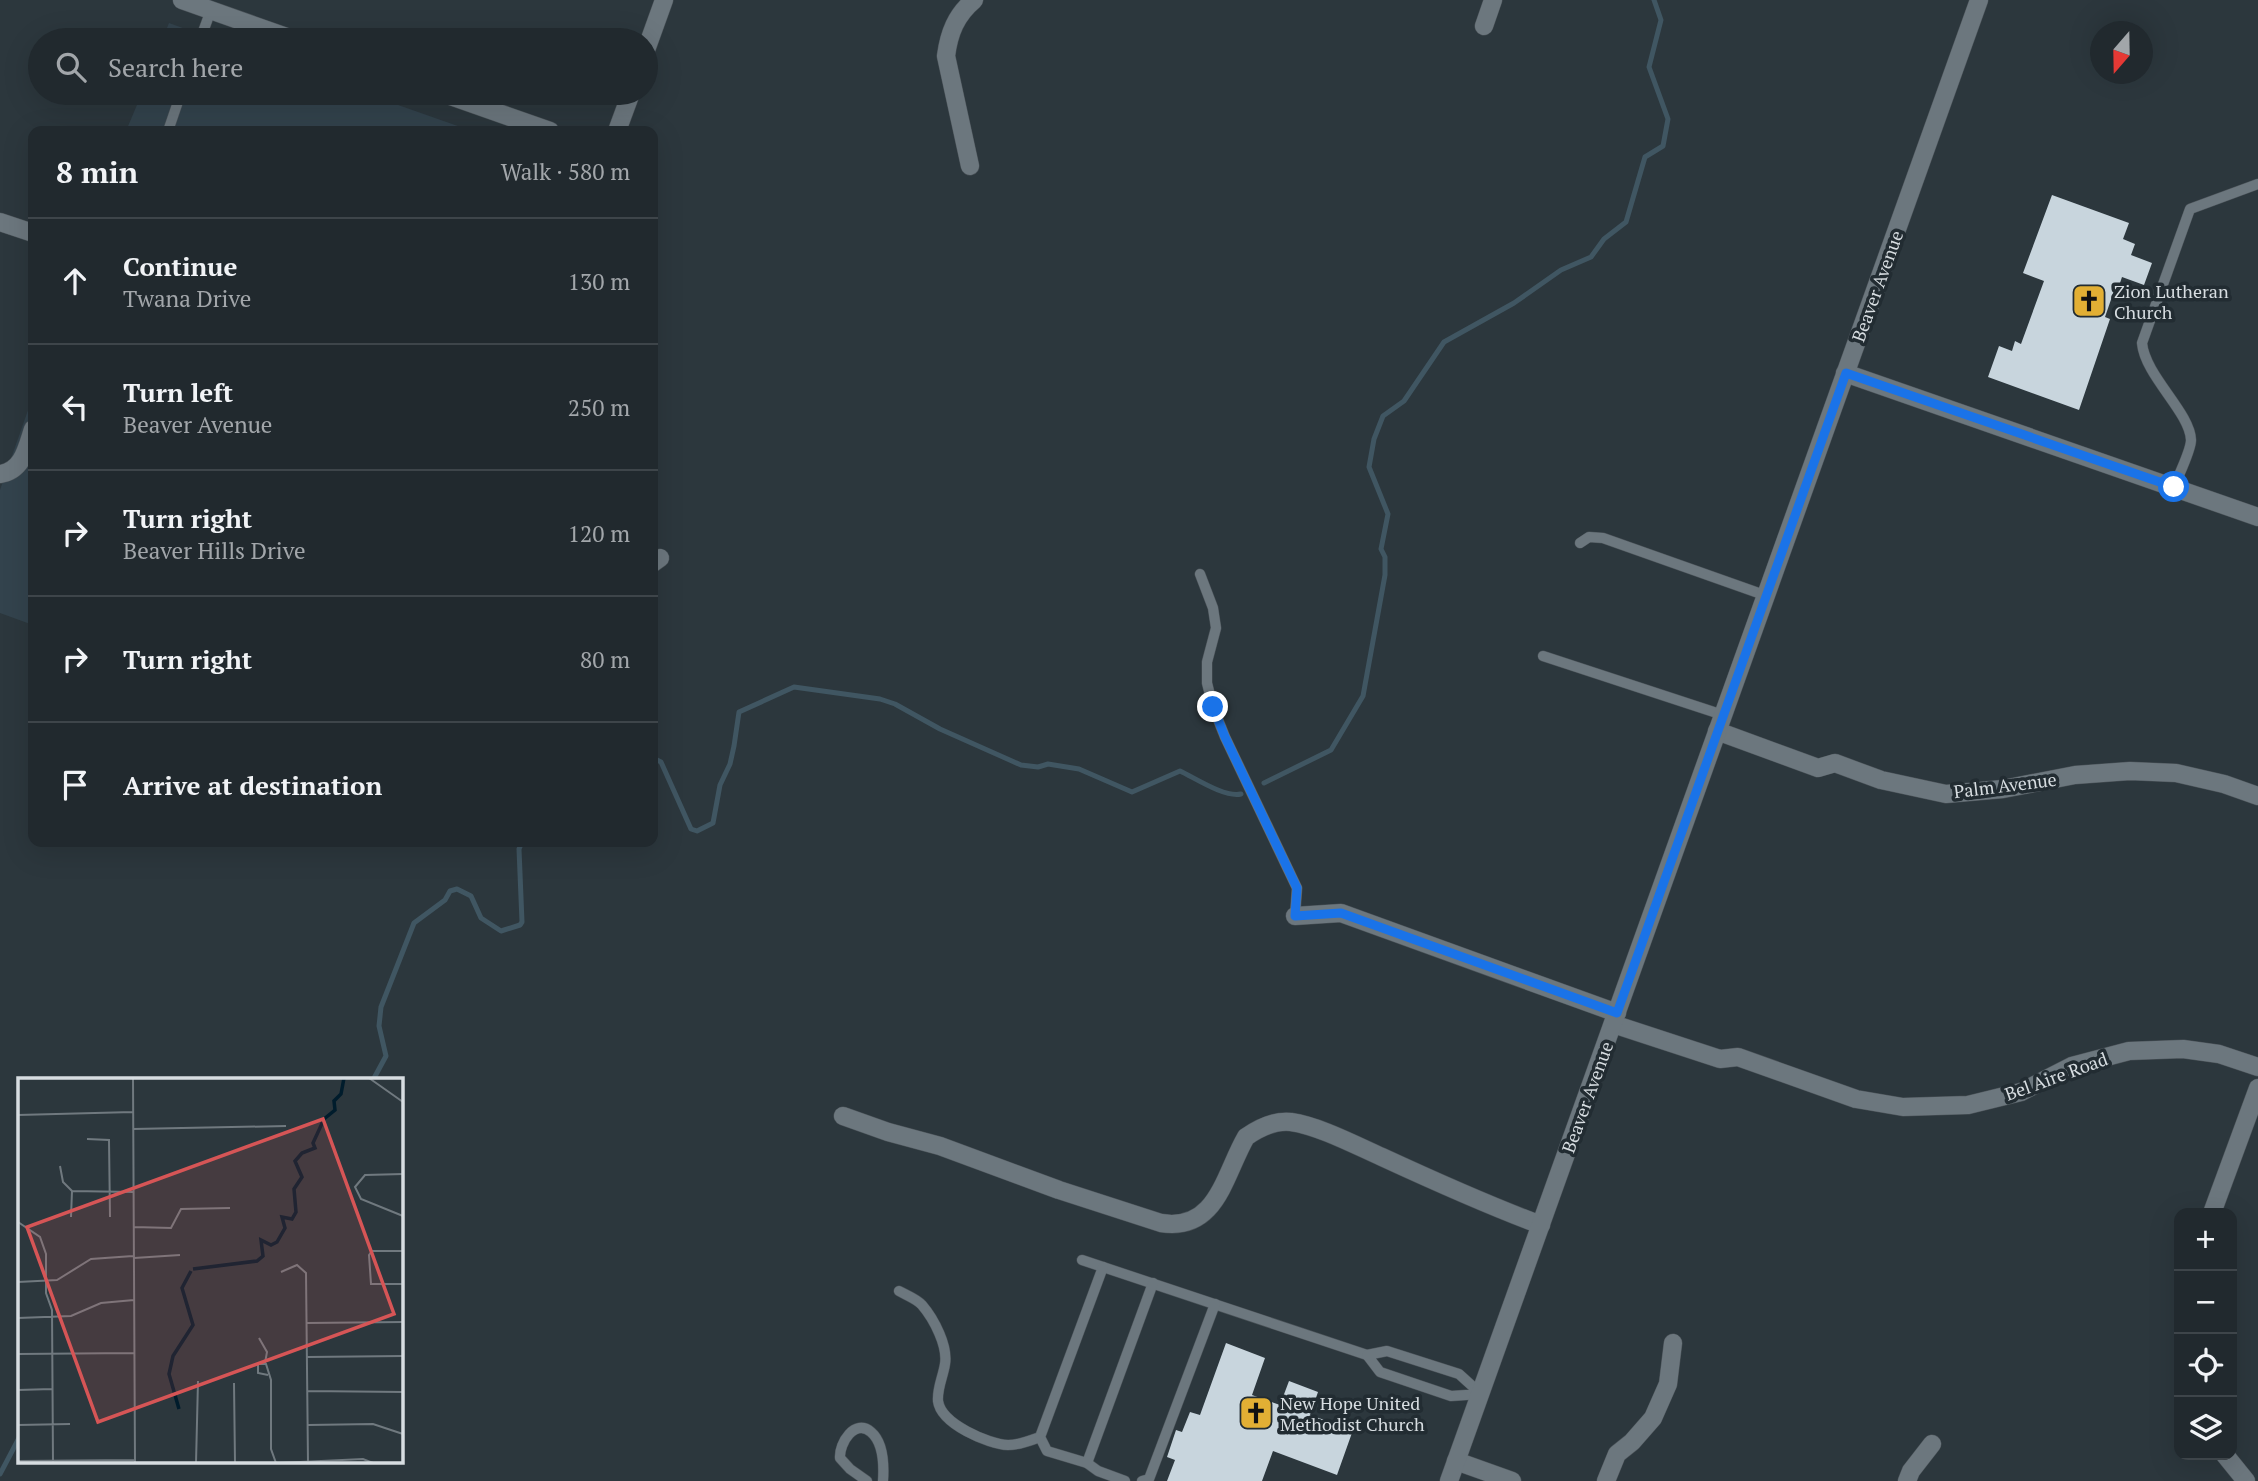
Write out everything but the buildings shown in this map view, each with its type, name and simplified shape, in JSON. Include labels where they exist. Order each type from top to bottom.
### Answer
[{"type":"street","points":[[183,0],[261,28]]},
{"type":"street","points":[[654,28],[664,0]]},
{"type":"street","points":[[970,166],[946,56],[948,39],[955,22],[974,0]]},
{"type":"street","points":[[1484,26],[1493,0]]},
{"type":"street","name":"Beaver Avenue","points":[[1449,1481],[1979,0]]},
{"type":"street","points":[[476,105],[536,126]]},
{"type":"street","points":[[619,126],[627,105]]},
{"type":"street","points":[[0,222],[28,231]]},
{"type":"street","points":[[1846,373],[2258,517]]},
{"type":"street","points":[[0,474],[15,468],[28,456]]},
{"type":"street","name":"Palm Avenue","points":[[1720,723],[1818,768],[1835,763],[1881,780],[1946,794],[2003,789],[2075,775],[2130,771],[2176,773],[2224,784],[2258,796]]},
{"type":"street","name":"Bel Aire Road","points":[[1295,916],[1341,913],[1720,1059],[1738,1057],[1856,1099],[1903,1107],[1968,1105],[2021,1091],[2073,1066],[2130,1051],[2183,1049],[2219,1054],[2258,1068]]},
{"type":"street","points":[[2214,1208],[2258,1088]]},
{"type":"street","points":[[843,1116],[940,1146],[1072,1194],[1161,1223],[1176,1225],[1201,1217],[1210,1207],[1246,1137],[1272,1123],[1289,1122],[1360,1147],[1497,1209],[1541,1225]]},
{"type":"street","points":[[1606,1481],[1617,1454],[1632,1442],[1653,1418],[1668,1384],[1673,1343]]},
{"type":"street","points":[[1907,1481],[1911,1471],[1932,1444]]},
{"type":"street","points":[[2229,1460],[2246,1481]]},
{"type":"street","points":[[1456,1461],[1512,1481]]},
{"type":"lane","points":[[204,28],[211,10]]},
{"type":"lane","points":[[170,126],[177,105]]},
{"type":"lane","points":[[2174,487],[2191,442],[2187,426],[2146,359],[2142,343],[2190,209],[2258,184]]},
{"type":"lane","points":[[1580,543],[1590,537],[1603,538],[1766,596]]},
{"type":"lane","points":[[1200,574],[1213,608],[1216,628],[1207,662],[1207,683],[1213,707],[1297,888],[1295,916]]},
{"type":"lane","points":[[1543,656],[1720,723]]},
{"type":"lane","points":[[1082,1260],[1367,1355],[1387,1351],[1459,1374],[1481,1394]]},
{"type":"lane","points":[[1103,1266],[1040,1437],[1046,1451],[1087,1462],[1098,1471],[1125,1481]]},
{"type":"lane","points":[[1087,1462],[1153,1283]]},
{"type":"lane","points":[[899,1291],[922,1304],[946,1347],[938,1404],[948,1419],[968,1433],[1006,1445],[1021,1444],[1040,1437]]},
{"type":"lane","points":[[1142,1481],[1149,1479],[1214,1304]]},
{"type":"lane","points":[[1367,1355],[1380,1372],[1451,1396],[1481,1394]]},
{"type":"lane","points":[[867,1481],[840,1458],[844,1440],[852,1430],[860,1428],[871,1432],[877,1441],[883,1456],[883,1481]]},
{"type":"shaded area","points":[[169,23],[183,28],[167,28]]},
{"type":"shaded area","points":[[137,105],[398,105],[458,126],[128,126]]},
{"type":"shaded area","points":[[28,410],[28,623],[0,613],[0,490]]},
{"type":"waterway","points":[[1264,783],[1331,750],[1363,696],[1385,575],[1385,557],[1381,549],[1388,514],[1369,467],[1374,439],[1383,416],[1404,401],[1444,342],[1514,303],[1561,270],[1591,257],[1604,239],[1626,222],[1645,157],[1663,146],[1668,119],[1649,67],[1661,20],[1654,0]]},
{"type":"waterway","points":[[658,760],[691,829],[697,831],[713,823],[720,785],[730,764],[739,712],[794,687],[880,699],[1021,765],[1038,767],[1048,764],[1079,769],[1132,792],[1180,771],[1219,790],[1241,794]]},
{"type":"waterway","points":[[374,1078],[386,1056],[379,1026],[381,1007],[414,923],[445,900],[450,891],[457,889],[471,896],[481,918],[501,931],[520,925],[520,847]]},
{"type":"waterway","points":[[0,1474],[18,1440]]},
{"type":"place","name":"Zion Lutheran Church","points":[[2089,301]]},
{"type":"place","name":"New Hope United Methodist Church","points":[[1256,1413]]},
{"type":"route","points":[[1213,707],[1292,875],[1297,888],[1295,916],[1341,913],[1617,1013],[1846,373],[2174,487]]}]
